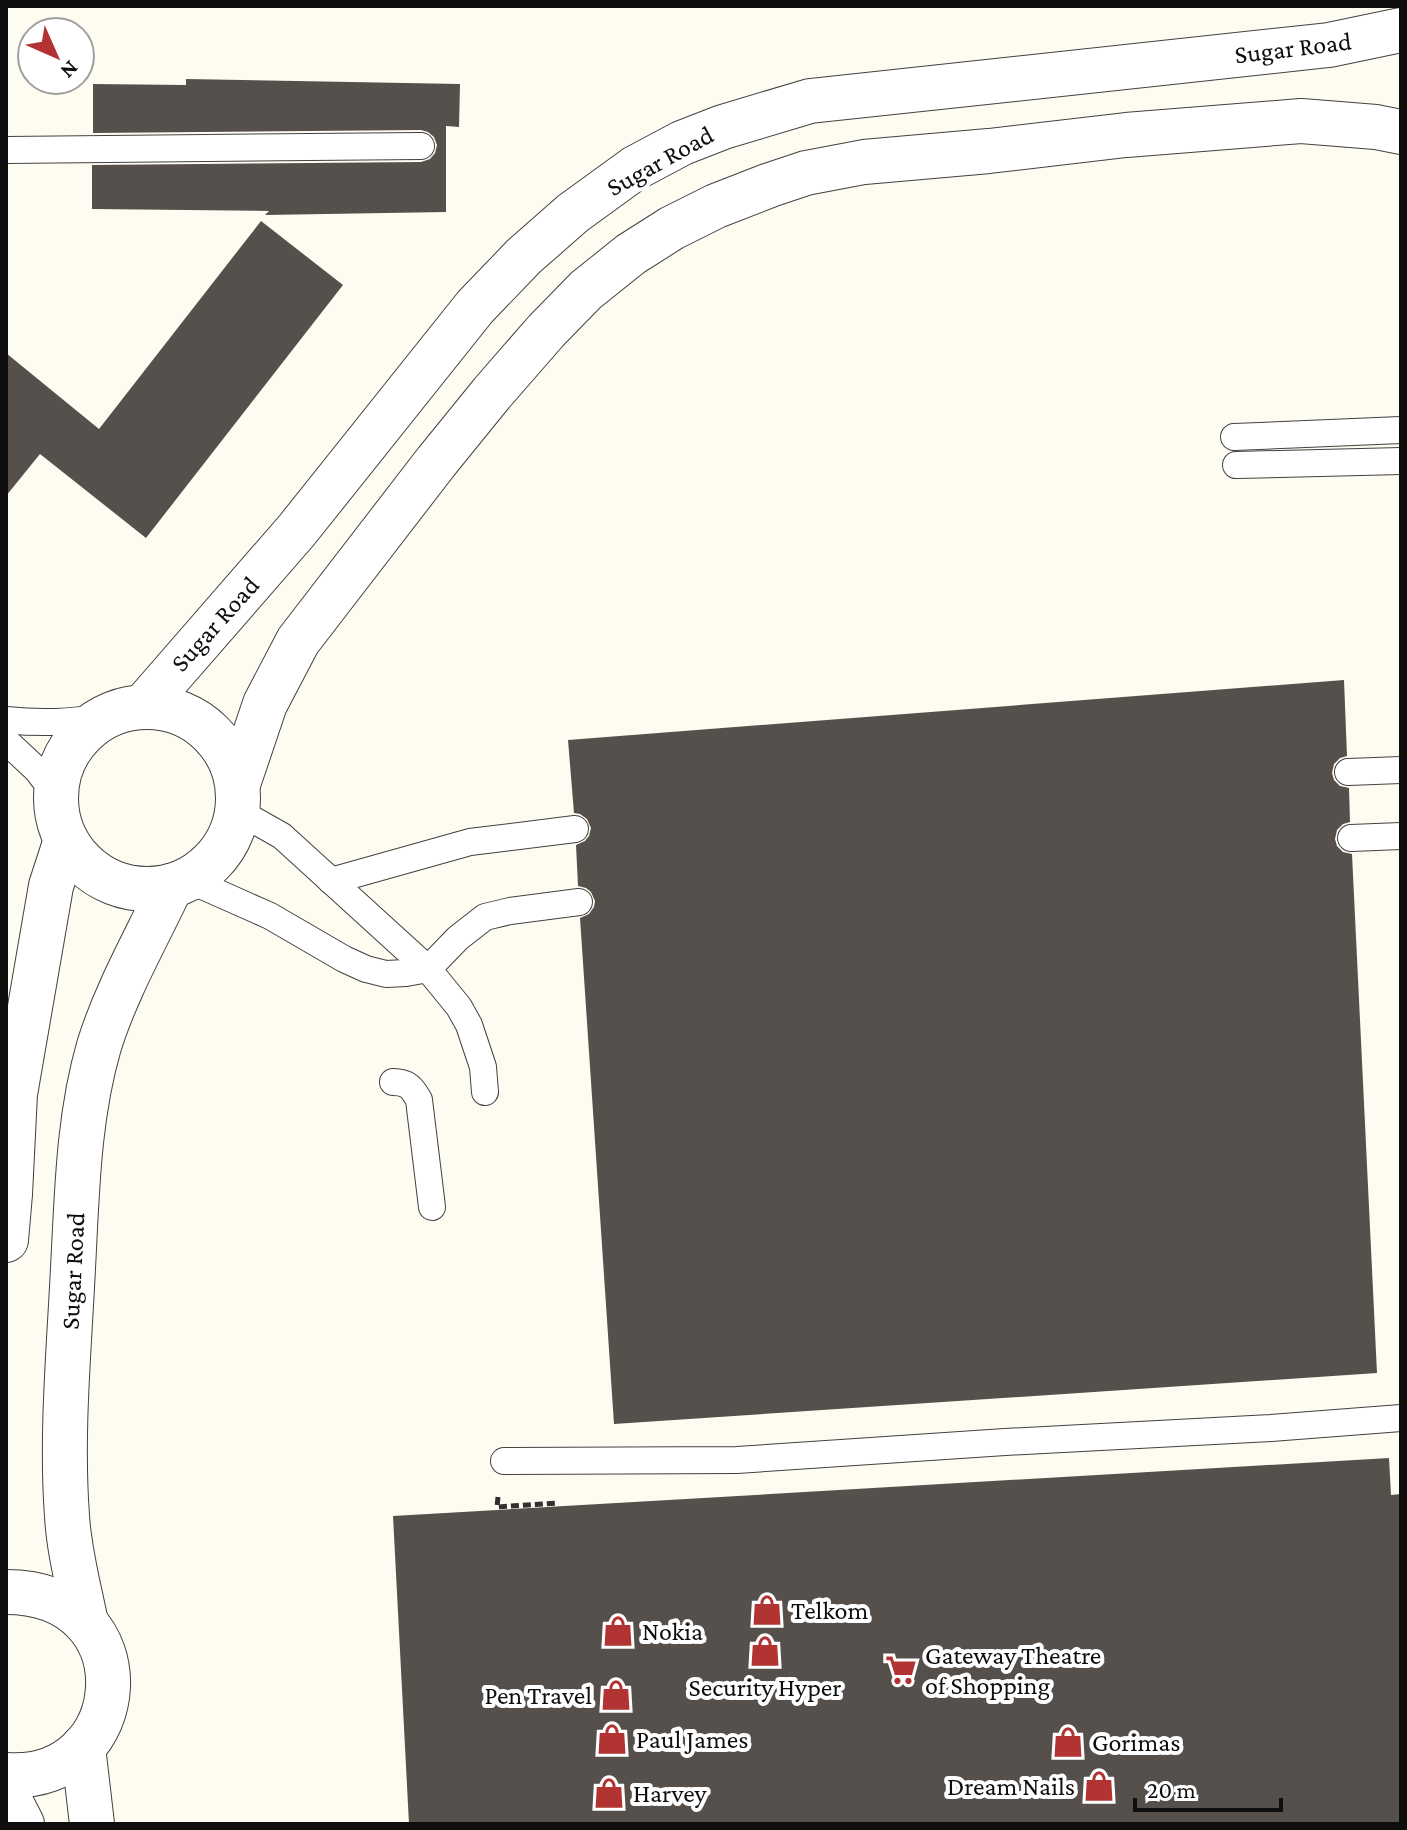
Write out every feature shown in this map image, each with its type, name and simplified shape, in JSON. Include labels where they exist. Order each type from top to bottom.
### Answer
[{"type":"street","name":"Sugar Road","points":[[124,712],[297,530],[475,307],[524,256],[573,213],[635,168],[682,143],[723,127],[810,101],[1329,45],[1401,30]]},
{"type":"street","points":[[238,798],[232,763],[221,744],[205,727],[165,708],[124,712],[85,731],[70,749],[60,771],[56,795],[58,818],[66,840],[84,865],[110,882],[140,890],[180,883],[207,867],[222,851],[232,832],[238,798],[265,704],[298,641],[436,462],[519,362],[586,290],[631,254],[672,228],[716,206],[770,185],[806,173],[864,162],[1126,135],[1301,121],[1401,132]]},
{"type":"street","points":[[6,1240],[15,1094],[51,886],[66,840]]},
{"type":"street","name":"Sugar Road","points":[[86,1623],[67,1520],[64,1453],[82,1138],[99,1047],[116,1001],[180,883]]},
{"type":"street","points":[[6,1592],[27,1592],[48,1598],[69,1608],[86,1623],[103,1652],[109,1685],[97,1728],[70,1759],[35,1774],[6,1775]]},
{"type":"street","points":[[83,1747],[92,1824]]},
{"type":"street","points":[[6,1793],[22,1824]]},
{"type":"lane","points":[[6,150],[421,146]]},
{"type":"lane","points":[[1234,437],[1401,430]]},
{"type":"lane","points":[[1236,465],[1401,461]]},
{"type":"lane","points":[[6,720],[58,723],[124,712]]},
{"type":"lane","points":[[6,741],[37,770],[56,795]]},
{"type":"lane","points":[[1348,772],[1401,770]]},
{"type":"lane","points":[[238,798],[428,969],[459,1007],[469,1025],[483,1067],[485,1092]]},
{"type":"lane","points":[[331,881],[470,842],[575,829]]},
{"type":"lane","points":[[1351,838],[1401,836]]},
{"type":"lane","points":[[180,883],[270,916],[344,959],[386,974],[428,969],[458,938],[485,917],[579,902]]},
{"type":"lane","points":[[393,1082],[404,1082],[410,1086],[419,1100],[432,1207]]},
{"type":"lane","points":[[504,1461],[737,1460],[1401,1418]]},
{"type":"building","points":[[186,79],[460,84],[459,127],[446,126],[446,212],[265,215],[269,211],[92,209],[92,165],[421,162],[435,153],[437,145],[434,137],[421,130],[93,133],[96,84],[186,85]]},
{"type":"building","points":[[261,221],[343,285],[146,538],[40,454],[6,496],[6,353],[99,429]]},
{"type":"building","points":[[1344,680],[1347,756],[1334,764],[1332,773],[1340,786],[1349,788],[1350,822],[1337,830],[1335,839],[1343,852],[1352,854],[1377,1373],[614,1424],[580,918],[589,914],[595,901],[591,892],[578,886],[576,845],[585,841],[591,828],[587,819],[574,813],[568,740]]},
{"type":"building","name":"Gateway Theatre of Shopping","points":[[1389,1458],[1391,1495],[1401,1494],[1401,1824],[409,1824],[393,1516]]},
{"type":"place","name":"Telkom","points":[[767,1610]]},
{"type":"place","name":"Nokia","points":[[618,1631]]},
{"type":"place","name":"Security Hyper","points":[[765,1651]]},
{"type":"place","name":"Gateway Theatre of Shopping","points":[[901,1670]]},
{"type":"place","name":"Pen Travel","points":[[616,1695]]},
{"type":"place","name":"Paul James","points":[[612,1739]]},
{"type":"place","name":"Gorimas","points":[[1068,1742]]},
{"type":"place","name":"Dream Nails","points":[[1099,1786]]},
{"type":"place","name":"Harvey","points":[[609,1793]]}]
